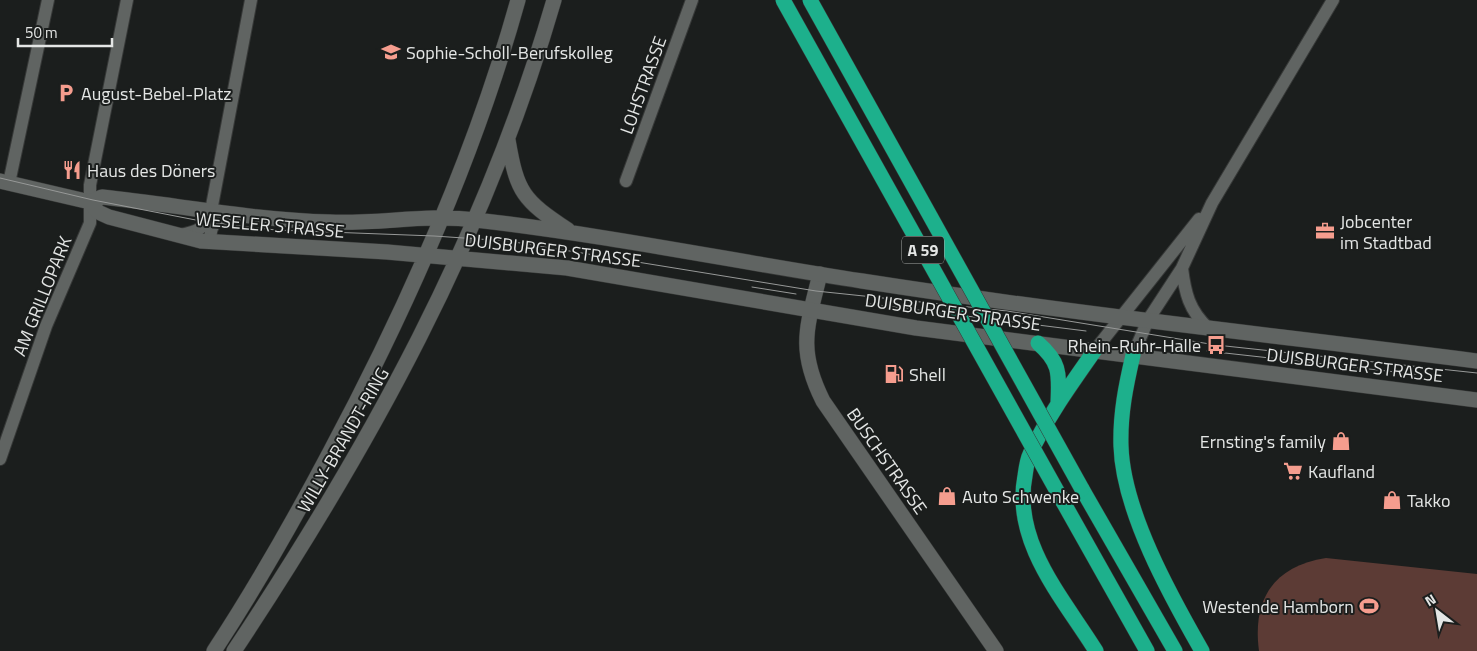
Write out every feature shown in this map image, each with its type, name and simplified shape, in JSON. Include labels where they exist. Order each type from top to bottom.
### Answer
[{"type":"highway","name":"A 59","points":[[783,0],[1147,651]]},
{"type":"highway","name":"A 59","points":[[810,0],[1174,651]]},
{"type":"highway","points":[[1038,343],[1051,354],[1059,370],[1058,403]]},
{"type":"highway","points":[[1095,350],[1058,403],[1029,455],[1022,488],[1022,508],[1024,524],[1040,561],[1096,651]]},
{"type":"highway","points":[[1133,354],[1123,403],[1121,425],[1121,447],[1125,476],[1134,510],[1163,578],[1202,651]]},
{"type":"main road","name":"WILLY-BRANDT-RING","points":[[214,651],[265,569],[389,339],[474,138],[518,0]]},
{"type":"main road","name":"WILLY-BRANDT-RING","points":[[234,651],[338,489],[414,351],[468,238],[508,140],[541,45],[554,0]]},
{"type":"main road","points":[[508,140],[518,184],[526,198],[537,210],[571,232]]},
{"type":"main road","name":"WESELER STRASSE","points":[[5,182],[90,202],[102,197],[229,214],[335,223],[442,217]]},
{"type":"main road","name":"WESELER STRASSE","points":[[90,202],[98,212],[109,218],[212,242],[426,255]]},
{"type":"main road","name":"DUISBURGER STRASSE","points":[[442,217],[571,232],[820,274],[1148,320],[1477,361]]},
{"type":"main road","name":"DUISBURGER STRASSE","points":[[426,255],[586,271],[735,295],[811,311],[916,328],[1133,354],[1477,400]]},
{"type":"main road","name":"BUSCHSTRASSE","points":[[820,274],[806,330],[807,359],[812,378],[823,401],[996,651]]},
{"type":"street","points":[[5,182],[48,0]]},
{"type":"street","points":[[90,202],[90,185],[127,0]]},
{"type":"street","points":[[180,235],[196,231],[204,226],[211,211],[251,0]]},
{"type":"street","name":"LOHSTRASSE","points":[[626,181],[692,0]]},
{"type":"street","points":[[1133,354],[1148,320],[1182,268],[1212,203],[1333,0]]},
{"type":"street","name":"AM GRILLOPARK","points":[[0,459],[46,326],[84,241],[90,223],[90,202]]},
{"type":"street","points":[[1095,350],[1212,203]]},
{"type":"street","points":[[212,242],[211,228],[229,214]]},
{"type":"street","points":[[1182,268],[1189,305],[1196,316],[1208,328]]},
{"type":"shaded area","name":"Westende Hamborn","points":[[1326,558],[1477,574],[1477,651],[1259,651],[1259,616],[1263,601],[1270,588],[1280,577],[1293,569],[1308,562]]},
{"type":"tram line","points":[[0,178],[93,200],[206,222],[276,230],[508,241],[816,291],[1007,311],[1216,345],[1477,373]]},
{"type":"tram line","points":[[752,287],[796,294]]},
{"type":"tram line","points":[[870,304],[1086,331]]},
{"type":"tram line","points":[[1207,351],[1423,375]]},
{"type":"place","name":"Sophie-Scholl-Berufskolleg","points":[[391,52]]},
{"type":"place","name":"August-Bebel-Platz","points":[[66,93]]},
{"type":"place","name":"Haus des Döners","points":[[72,170]]},
{"type":"place","name":"Jobcenter im Stadtbad","points":[[1325,231]]},
{"type":"place","name":"Rhein-Ruhr-Halle","points":[[1216,345]]},
{"type":"place","name":"Shell","points":[[894,374]]},
{"type":"place","name":"Ernsting's family","points":[[1341,441]]},
{"type":"place","name":"Kaufland","points":[[1293,471]]},
{"type":"place","name":"Auto Schwenke","points":[[947,496]]},
{"type":"place","name":"Takko","points":[[1392,500]]},
{"type":"place","name":"Westende Hamborn","points":[[1369,606]]}]
